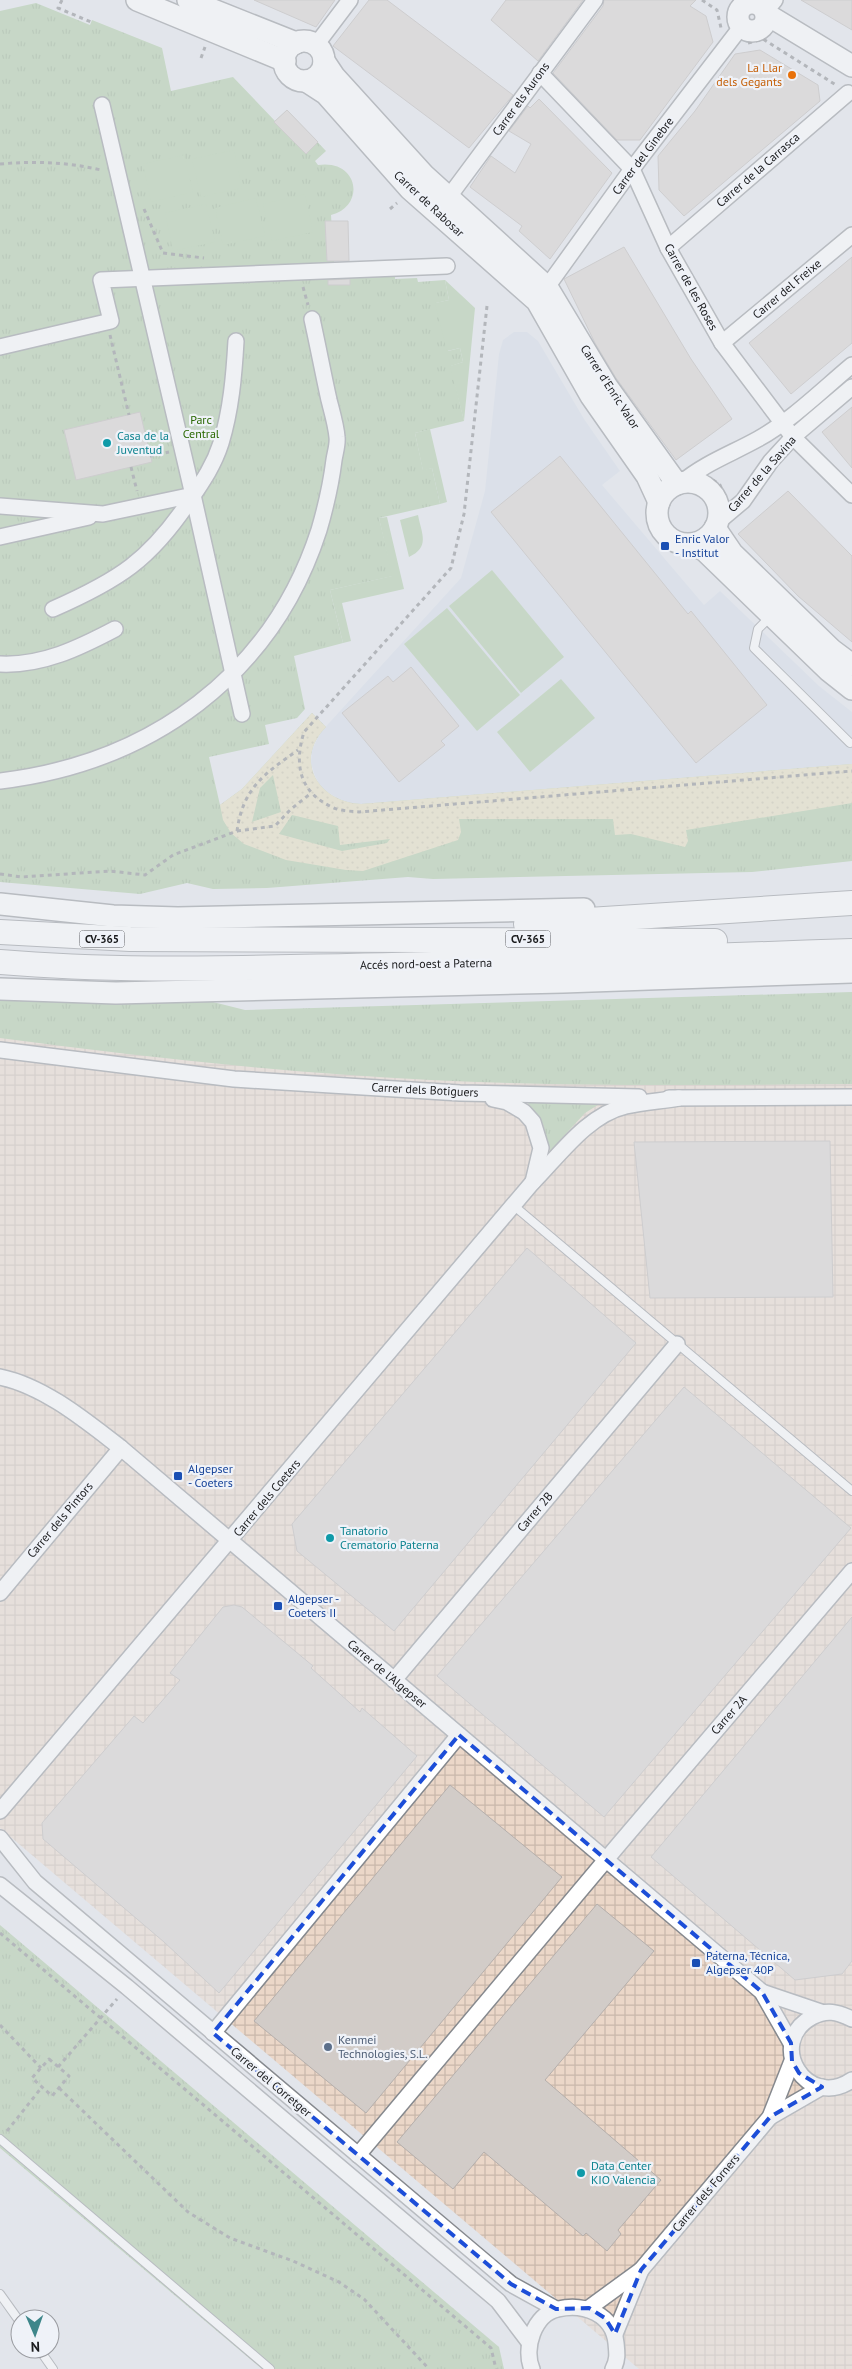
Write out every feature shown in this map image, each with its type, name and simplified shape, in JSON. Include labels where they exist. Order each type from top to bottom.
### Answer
[{"type":"main road","points":[[204,939],[558,923],[852,903]]},
{"type":"main road","name":"Accés nord-oest a Paterna","points":[[0,932],[130,940],[852,942]]},
{"type":"main road","name":"Accés nord-oest a Paterna","points":[[0,962],[60,968],[135,970],[561,962],[852,950]]},
{"type":"main road","points":[[561,962],[852,964]]},
{"type":"street","points":[[138,0],[285,62]]},
{"type":"street","points":[[312,50],[288,51],[285,62],[289,73],[300,80],[317,76],[312,50],[350,0]]},
{"type":"street","name":"Carrer els Aurons","points":[[448,198],[595,0]]},
{"type":"street","points":[[194,1],[312,50]]},
{"type":"street","points":[[753,15],[852,66]]},
{"type":"street","name":"Carrer del Ginebre","points":[[542,294],[632,169],[753,15]]},
{"type":"street","name":"Carrer de Rabosar","points":[[312,50],[448,198],[542,294]]},
{"type":"street","name":"Carrer de les Roses","points":[[540,73],[632,169],[668,248],[722,343],[793,437],[852,496]]},
{"type":"street","name":"Carrer de Rabosar","points":[[306,80],[326,94],[410,189],[542,294]]},
{"type":"street","name":"Carrer de la Carrasca","points":[[668,248],[848,93]]},
{"type":"street","points":[[102,106],[242,714]]},
{"type":"street","name":"Carrer del Freixe","points":[[722,343],[852,235]]},
{"type":"street","points":[[0,347],[110,321],[101,280],[447,266]]},
{"type":"street","name":"Carrer d'Enric Valor","points":[[542,294],[679,484]]},
{"type":"street","name":"Carrer d'Enric Valor","points":[[542,294],[591,396],[647,476],[660,502]]},
{"type":"street","points":[[0,780],[60,771],[102,758],[149,737],[200,703],[244,661],[282,612],[310,558],[329,499],[337,438],[312,319]]},
{"type":"street","points":[[53,609],[97,590],[138,564],[169,531],[206,478],[220,444],[232,393],[236,342]]},
{"type":"street","name":"Carrer de la Savina","points":[[679,484],[698,469],[758,439],[782,423],[852,365]]},
{"type":"street","name":"Carrer de la Savina","points":[[722,520],[743,501],[771,461],[793,437],[852,386]]},
{"type":"street","points":[[852,665],[832,650],[732,552],[718,504],[708,488],[690,482],[670,488],[660,502],[657,511],[662,528],[675,541],[693,544],[705,551],[828,670],[852,689]]},
{"type":"street","points":[[0,538],[193,495]]},
{"type":"street","points":[[0,506],[104,514]]},
{"type":"street","points":[[693,544],[710,536],[722,520]]},
{"type":"street","points":[[0,664],[29,662],[53,657],[78,649],[115,629]]},
{"type":"street","points":[[0,904],[113,916],[178,918],[852,903]]},
{"type":"street","points":[[0,989],[116,993],[563,982],[852,972]]},
{"type":"street","name":"Carrer dels Botiguers","points":[[0,1050],[234,1079],[460,1092],[679,1098],[852,1097]]},
{"type":"street","name":"Carrer dels Coeters","points":[[460,1092],[507,1102],[524,1112],[532,1122],[540,1148],[532,1183]]},
{"type":"street","name":"Carrer dels Coeters","points":[[0,1811],[532,1183],[586,1128],[605,1115],[624,1106],[679,1098]]},
{"type":"street","name":"Carrer 2B","points":[[394,1680],[677,1344]]},
{"type":"street","name":"Carrer de l'Algepser","points":[[0,1377],[12,1379],[71,1409],[121,1448],[762,1992]]},
{"type":"street","name":"Carrer dels Pintors","points":[[0,1593],[121,1448]]},
{"type":"street","name":"Carrer 2A","points":[[358,2155],[852,1572]]},
{"type":"street","points":[[214,2033],[459,1735]]},
{"type":"street","name":"Carrer del Corretger","points":[[0,1838],[35,1882],[512,2284],[556,2309]]},
{"type":"street","name":"Carrer del Corretger","points":[[0,1886],[21,1900],[127,1987],[498,2301],[529,2342]]},
{"type":"street","points":[[762,1992],[822,2012],[837,2012],[852,2018]]},
{"type":"street","points":[[762,1992],[791,2044],[792,2061],[799,2073],[809,2082],[852,2092]]},
{"type":"street","points":[[837,2012],[852,2004]]},
{"type":"street","points":[[791,2044],[801,2023],[822,2012]]},
{"type":"street","name":"Carrer dels Forners","points":[[589,2308],[641,2270],[770,2117],[792,2061]]},
{"type":"street","name":"Carrer dels Forners","points":[[770,2117],[829,2088],[852,2080]]},
{"type":"street","name":"Carrer dels Forners","points":[[615,2334],[641,2270]]},
{"type":"street","points":[[532,2369],[529,2362],[529,2342],[538,2322],[556,2309],[589,2308],[604,2318],[615,2334],[618,2366]]},
{"type":"lane","points":[[772,615],[758,629],[754,648],[850,743]]},
{"type":"lane","points":[[513,1205],[852,1491]]},
{"type":"lane","points":[[0,2139],[270,2369]]},
{"type":"lane","points":[[0,2294],[11,2309]]},
{"type":"path","points":[[62,0],[58,8],[91,22]]},
{"type":"path","points":[[702,0],[717,10],[722,36],[753,15]]},
{"type":"path","points":[[753,15],[738,45],[763,39],[848,93]]},
{"type":"path","points":[[0,164],[39,161],[79,165],[118,175]]},
{"type":"path","points":[[144,208],[163,253],[206,258]]},
{"type":"path","points":[[300,272],[312,319]]},
{"type":"path","points":[[487,306],[464,514],[451,568],[304,732],[298,750],[302,779],[311,793],[333,808],[359,812],[852,772]]},
{"type":"path","points":[[106,322],[129,415]]},
{"type":"path","points":[[131,467],[137,494]]},
{"type":"path","points":[[698,469],[720,485],[722,520]]},
{"type":"path","points":[[237,831],[240,810],[254,786],[273,768],[298,750]]},
{"type":"path","points":[[0,874],[22,878],[110,871],[145,875],[173,855],[237,831],[275,826],[290,810],[311,793]]},
{"type":"path","points":[[0,1932],[491,2348],[496,2369]]},
{"type":"path","points":[[58,2067],[127,1987]]},
{"type":"path","points":[[0,2025],[41,2068]]},
{"type":"path","points":[[49,2059],[69,2076],[52,2096],[32,2078],[41,2068],[49,2059]]},
{"type":"path","points":[[0,2139],[42,2087]]},
{"type":"path","points":[[59,2088],[188,2212],[230,2238],[293,2261],[338,2282],[364,2298],[429,2369]]},
{"type":"highlighted area","points":[[459,1735],[762,1992],[791,2043],[792,2061],[799,2073],[822,2087],[770,2117],[641,2270],[615,2334],[605,2318],[589,2308],[556,2309],[511,2284],[213,2033]]},
{"type":"shaded area","points":[[514,332],[527,332],[538,341],[584,419],[620,471],[602,485],[704,605],[720,591],[819,686],[852,712],[852,764],[361,804],[346,803],[322,789],[311,763],[312,750],[320,733],[461,578],[485,491],[499,354],[503,340]]},
{"type":"shaded area","points":[[0,1020],[852,1061],[852,2369],[639,2369],[0,1828]]},
{"type":"green space","name":"Parc Central","points":[[36,3],[90,25],[92,20],[162,48],[171,91],[233,77],[275,121],[287,110],[326,151],[315,161],[318,165],[332,165],[342,169],[349,176],[353,184],[353,194],[350,203],[342,210],[331,215],[335,277],[395,275],[395,279],[417,278],[418,282],[445,280],[449,300],[436,303],[448,351],[460,348],[463,362],[451,366],[464,421],[415,433],[423,470],[432,468],[440,504],[379,518],[393,576],[330,590],[343,643],[294,656],[305,709],[297,718],[265,725],[269,744],[209,757],[220,805],[242,789],[312,713],[326,727],[316,740],[312,753],[311,765],[315,777],[322,787],[333,796],[361,804],[852,764],[852,861],[752,872],[433,879],[408,877],[267,888],[213,889],[187,883],[140,894],[0,882],[0,11]]},
{"type":"green space","points":[[234,150],[242,188],[201,197],[192,159]]},
{"type":"green space","points":[[184,155],[193,192],[151,202],[143,164]]},
{"type":"green space","points":[[305,194],[313,232],[272,241],[263,204]]},
{"type":"green space","points":[[256,198],[265,236],[223,245],[215,208]]},
{"type":"green space","points":[[206,204],[215,242],[173,251],[165,213]]},
{"type":"green space","points":[[445,280],[475,308],[464,421],[450,366],[463,362],[460,348],[447,351],[435,303],[449,300]]},
{"type":"green space","points":[[430,429],[447,502],[440,504],[432,468],[423,471],[415,433]]},
{"type":"green space","points":[[418,515],[423,540],[422,545],[416,553],[409,557],[400,520]]},
{"type":"green space","points":[[387,517],[404,589],[342,603],[351,641],[343,643],[330,590],[392,576],[379,518]]},
{"type":"green space","points":[[492,570],[564,657],[521,693],[449,606]]},
{"type":"green space","points":[[447,608],[520,695],[477,731],[404,644]]},
{"type":"green space","points":[[561,679],[595,718],[530,772],[497,732]]},
{"type":"green space","points":[[852,992],[852,1084],[589,1085],[431,1080],[215,1064],[0,1038],[0,1001],[205,1000],[245,1010]]},
{"type":"green space","points":[[530,1101],[601,1103],[585,1113],[550,1151],[543,1124],[528,1103]]},
{"type":"green space","points":[[0,1925],[499,2347],[504,2369],[262,2369],[0,2148]]},
{"type":"sand","points":[[312,713],[326,727],[316,740],[312,753],[311,765],[315,777],[322,787],[333,796],[361,804],[852,764],[852,803],[686,830],[688,841],[685,847],[631,834],[615,835],[613,819],[459,819],[461,832],[458,840],[363,871],[286,860],[244,844],[231,833],[223,820],[220,805],[242,789]],"holes":[[[273,775],[281,812],[252,822],[260,788]],[[292,815],[338,826],[340,845],[390,839],[387,843],[342,851],[279,834]]]},
{"type":"building","points":[[254,0],[335,0],[316,27]]},
{"type":"building","points":[[369,0],[387,0],[513,95],[469,148],[333,46]]},
{"type":"building","points":[[506,0],[583,0],[538,61],[491,20]]},
{"type":"building","points":[[604,0],[696,0],[690,6],[706,16],[713,42],[640,140],[617,140],[553,73],[603,6]]},
{"type":"building","points":[[801,0],[852,0],[852,30]]},
{"type":"building","points":[[760,50],[818,85],[820,101],[684,216],[659,190],[658,156],[695,111],[735,54]]},
{"type":"building","points":[[539,99],[612,173],[550,259],[519,231],[522,226],[470,187],[491,156],[515,173],[531,144],[509,131],[528,106],[530,108]]},
{"type":"building","points":[[287,110],[318,142],[306,154],[274,122]]},
{"type":"building","points":[[325,221],[348,221],[349,261],[327,261]]},
{"type":"building","points":[[624,247],[691,359],[732,419],[676,460],[616,378],[595,343],[564,279]]},
{"type":"building","points":[[852,257],[852,343],[791,394],[749,343]]},
{"type":"building","points":[[350,279],[350,285],[328,285],[328,280]]},
{"type":"building","points":[[852,407],[852,468],[822,432]]},
{"type":"building","name":"Casa de la Juventud","points":[[140,412],[152,462],[76,480],[64,430]]},
{"type":"building","points":[[560,456],[688,614],[691,611],[767,705],[696,763],[491,512]]},
{"type":"building","points":[[788,491],[852,556],[852,642],[798,596],[738,534]]},
{"type":"building","points":[[411,667],[459,726],[441,741],[445,745],[399,782],[342,713],[388,676],[393,682]]},
{"type":"building","points":[[830,1141],[833,1297],[650,1298],[634,1142]]},
{"type":"building","points":[[527,1248],[636,1343],[394,1631],[297,1551],[292,1524]]},
{"type":"building","points":[[684,1387],[851,1528],[604,1817],[437,1676]]},
{"type":"building","points":[[234,1605],[242,1607],[313,1666],[311,1668],[360,1712],[362,1708],[417,1756],[219,1993],[164,1942],[43,1839],[42,1823],[134,1716],[143,1723],[180,1680],[170,1673],[223,1607]]},
{"type":"building","points":[[852,1617],[852,1961],[842,1974],[795,1980],[651,1857]]},
{"type":"building","points":[[450,1785],[562,1877],[366,2113],[254,2021]]},
{"type":"building","points":[[597,1904],[654,1951],[545,2080],[661,2180],[618,2230],[621,2234],[607,2251],[586,2233],[583,2236],[484,2152],[453,2189],[397,2142]]},
{"type":"place","name":"La Llar dels Gegants","points":[[792,75]]},
{"type":"place","name":"Casa de la Juventud","points":[[107,443]]},
{"type":"place","name":"Enric Valor - Institut","points":[[665,546]]},
{"type":"place","name":"Algepser - Coeters","points":[[178,1476]]},
{"type":"place","name":"Tanatorio Crematorio Paterna","points":[[330,1538]]},
{"type":"place","name":"Algepser - Coeters II","points":[[278,1606]]},
{"type":"place","name":"Paterna, Técnica, Algepser 40P","points":[[696,1963]]},
{"type":"place","name":"Kenmei Technologies, S.L.","points":[[328,2047]]},
{"type":"place","name":"Data Center KIO Valencia","points":[[581,2173]]}]
